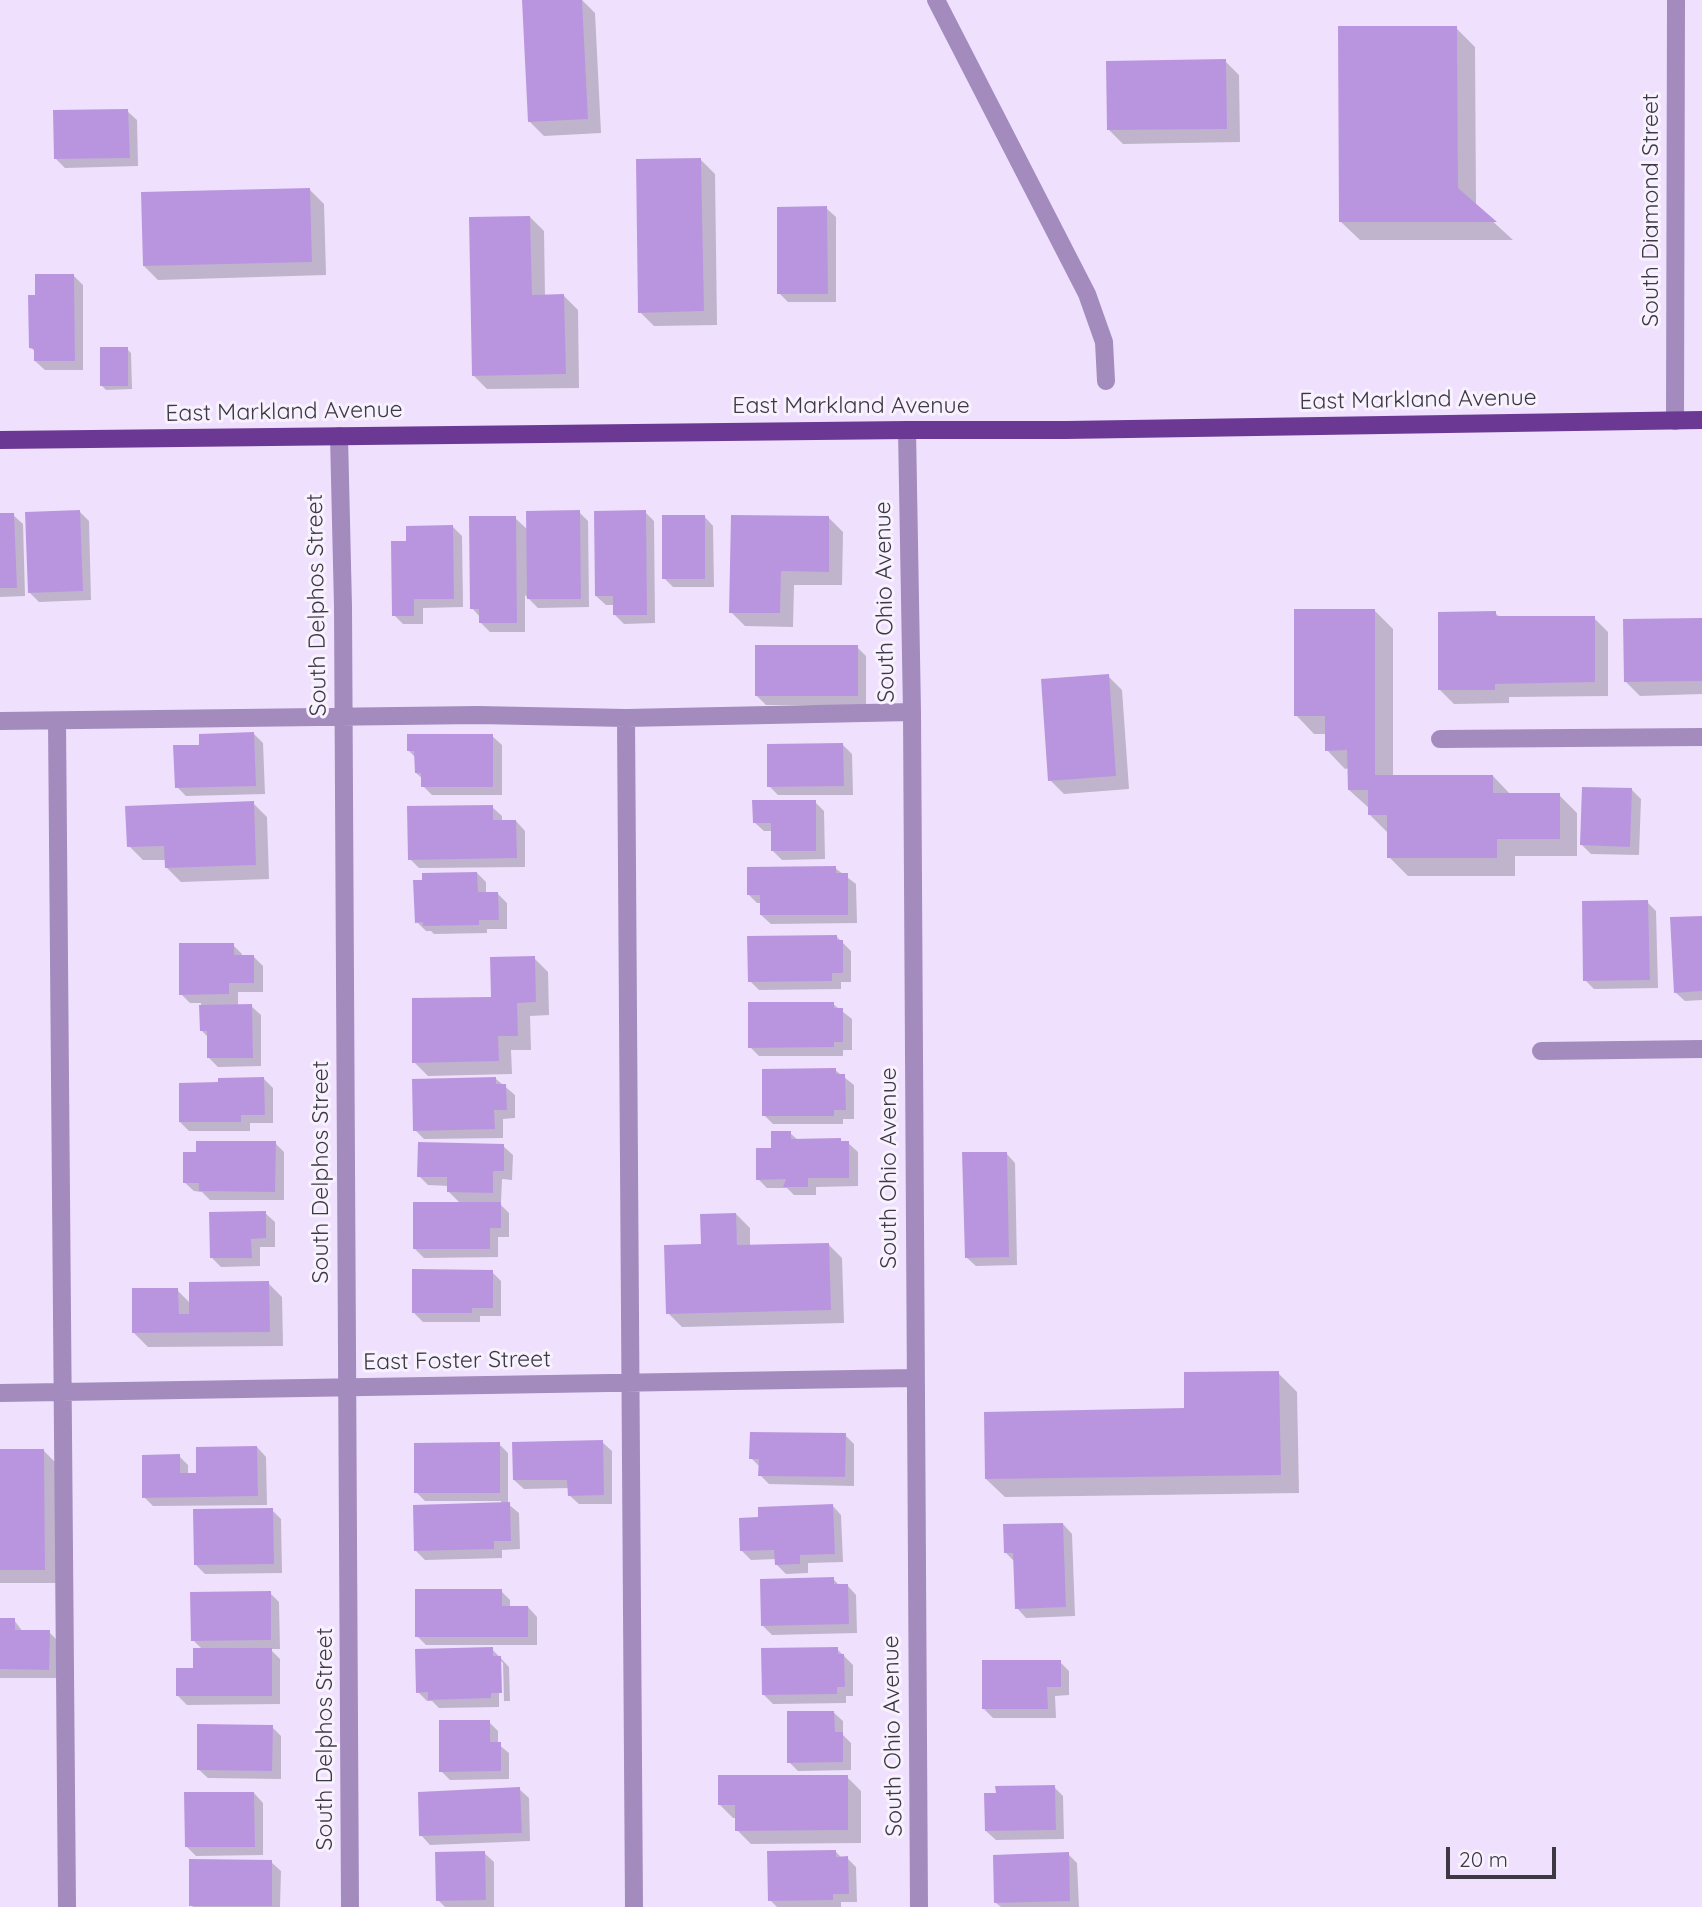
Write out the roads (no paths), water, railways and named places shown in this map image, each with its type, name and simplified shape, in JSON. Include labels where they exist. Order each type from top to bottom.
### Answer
[{"type":"main road","name":"East Markland Avenue","points":[[0,440],[1066,430],[1702,420]]},
{"type":"street","points":[[936,0],[1087,294],[1104,342],[1106,381]]},
{"type":"street","name":"South Diamond Street","points":[[1675,421],[1676,0]]},
{"type":"street","name":"South Ohio Avenue","points":[[907,430],[912,712],[919,1907]]},
{"type":"street","name":"South Delphos Street","points":[[339,436],[343,607],[350,1907]]},
{"type":"street","points":[[0,721],[478,715],[626,718],[912,712]]},
{"type":"street","points":[[626,718],[634,1907]]},
{"type":"street","points":[[57,721],[67,1907]]},
{"type":"street","points":[[1440,738],[1702,737]]},
{"type":"street","points":[[1541,1051],[1702,1049]]},
{"type":"street","name":"East Foster Street","points":[[0,1393],[914,1378]]}]
